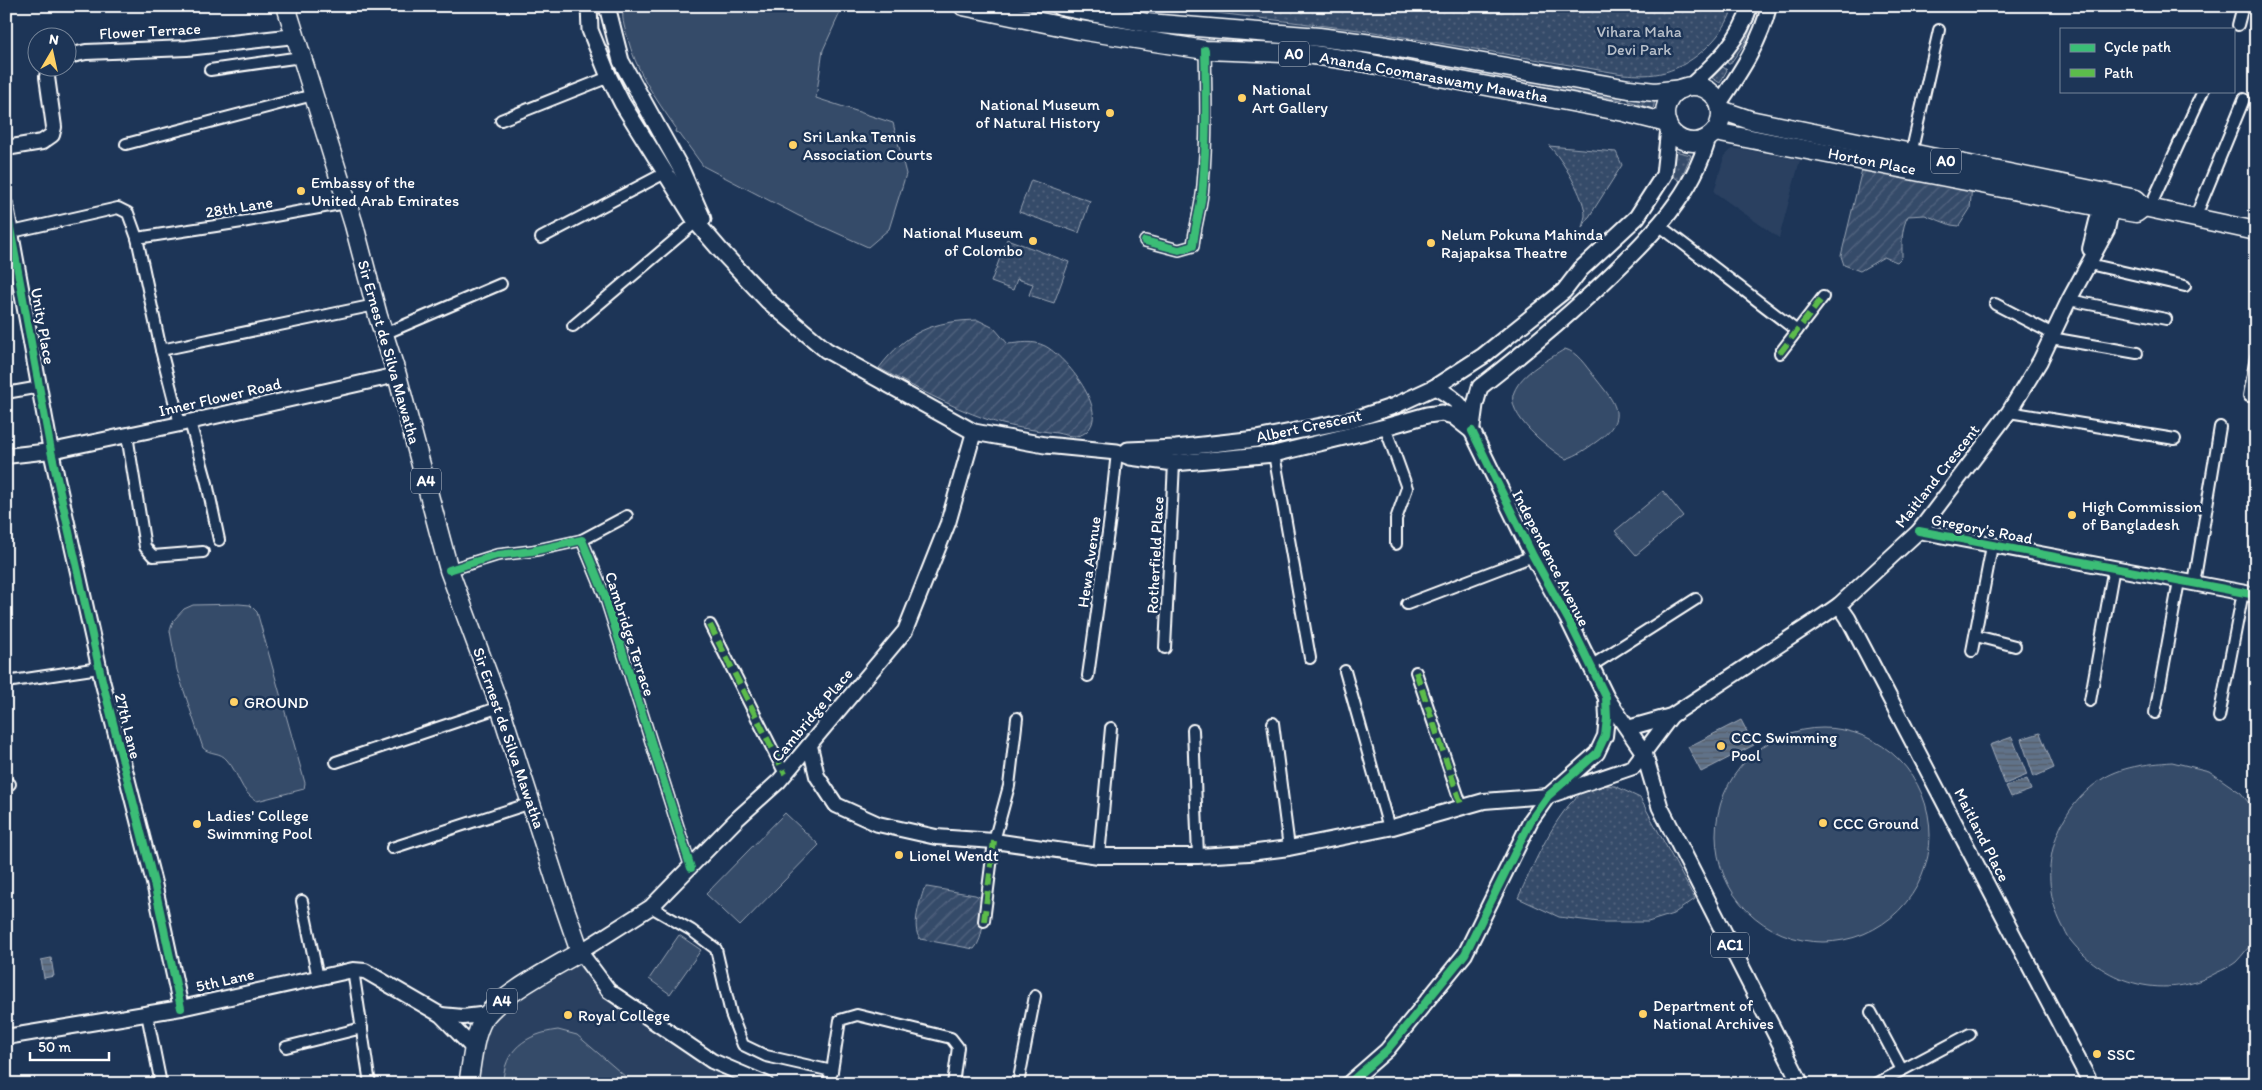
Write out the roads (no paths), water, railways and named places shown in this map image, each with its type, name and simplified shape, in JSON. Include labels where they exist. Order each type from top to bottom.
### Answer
[{"type":"highway","name":"Sir Ernest de Silva Mawatha","points":[[286,6],[354,225],[375,305],[398,375],[449,570],[500,707],[580,952]]},
{"type":"highway","name":"Ananda Coomaraswamy Mawatha","points":[[963,6],[1079,30],[1205,50],[1307,54],[1361,62],[1624,112],[1668,126]]},
{"type":"highway","name":"Ananda Coomaraswamy Mawatha","points":[[1060,6],[1148,23],[1319,37],[1387,46],[1629,89],[1655,92],[1685,88]]},
{"type":"highway","name":"A0","points":[[1685,88],[1698,87],[1707,90],[1720,107]]},
{"type":"highway","points":[[1668,126],[1666,107],[1670,100],[1685,88]]},
{"type":"highway","points":[[1712,135],[1719,125],[1720,107]]},
{"type":"highway","name":"Horton Place","points":[[1720,107],[1746,119],[1911,154],[2107,201]]},
{"type":"highway","name":"A0","points":[[1668,126],[1675,135],[1691,142],[1712,135]]},
{"type":"highway","name":"Horton Place","points":[[1712,135],[2107,201],[2136,199],[2147,207],[2256,231]]},
{"type":"highway","name":"A4","points":[[468,1084],[478,1033],[484,1020],[500,1003],[580,952]]},
{"type":"main road","points":[[583,6],[590,30]]},
{"type":"main road","points":[[589,6],[590,30]]},
{"type":"main road","points":[[1685,88],[1720,59],[1731,44],[1750,6]]},
{"type":"main road","points":[[1720,107],[1765,24],[1769,6]]},
{"type":"main road","points":[[610,10],[621,61],[681,169],[712,241]]},
{"type":"main road","name":"Albert Crescent","points":[[590,30],[622,103],[696,222],[768,301],[826,350],[974,432],[1045,445],[1116,452],[1256,439],[1352,420],[1394,406],[1435,387],[1483,356],[1564,291],[1581,269],[1637,218],[1664,175],[1668,126]]},
{"type":"main road","name":"Flower Terrace","points":[[78,54],[187,48],[295,36]]},
{"type":"main road","points":[[6,148],[42,142],[52,135],[54,127],[47,78]]},
{"type":"main road","points":[[1472,431],[1475,405],[1480,388],[1570,315],[1660,226],[1695,174],[1712,135]]},
{"type":"main road","name":"Maitland Crescent","points":[[1628,728],[1671,716],[1839,605],[1919,530],[2009,412],[2052,336],[2106,230],[2107,201]]},
{"type":"main road","name":"Maitland Crescent","points":[[2080,281],[2107,201]]},
{"type":"main road","name":"Unity Place","points":[[6,206],[51,451]]},
{"type":"main road","points":[[1466,366],[1466,374],[1469,380],[1480,388]]},
{"type":"main road","name":"Inner Flower Road","points":[[6,456],[51,451],[398,375]]},
{"type":"main road","name":"Independence Avenue","points":[[1435,387],[1460,404],[1465,411],[1472,431],[1533,556],[1606,697],[1644,753],[1660,806],[1801,1084]]},
{"type":"main road","name":"Albert Crescent","points":[[1116,452],[1130,457],[1174,463],[1274,454],[1427,415],[1442,413],[1453,416],[1472,431]]},
{"type":"main road","points":[[1298,448],[1312,428]]},
{"type":"main road","name":"Cambridge Place","points":[[580,952],[651,908],[737,819],[785,774],[905,631],[948,523],[974,432]]},
{"type":"main road","name":"27th Lane","points":[[51,451],[99,668],[154,883],[181,1008]]},
{"type":"main road","name":"Gregory's Road","points":[[1919,530],[1992,546],[2249,593]]},
{"type":"main road","name":"Maitland Place","points":[[1839,605],[1848,618],[1908,731],[2091,1084]]},
{"type":"main road","points":[[1348,1084],[1387,1050],[1465,954],[1531,820],[1548,796],[1598,753],[1605,736],[1607,718],[1606,697]]},
{"type":"main road","name":"Maitland Crescent","points":[[810,746],[817,776],[836,804],[878,824],[936,837],[994,842],[1099,856],[1198,856],[1289,848],[1389,828],[1484,802],[1548,796],[1633,768],[1671,716]]},
{"type":"main road","points":[[580,952],[609,991],[712,1061],[766,1084]]},
{"type":"main road","points":[[353,970],[364,972],[441,1015],[475,1050]]},
{"type":"main road","name":"5th Lane","points":[[6,1037],[181,1008],[353,970]]},
{"type":"main road","points":[[441,1015],[463,1017],[490,1014]]},
{"type":"street","points":[[2238,25],[2243,6]]},
{"type":"street","points":[[1911,154],[1939,30]]},
{"type":"street","points":[[1145,240],[1179,250],[1193,246],[1194,228],[1203,188],[1206,132],[1205,50]]},
{"type":"street","points":[[210,70],[301,57]]},
{"type":"street","points":[[501,120],[609,77]]},
{"type":"street","points":[[2147,207],[2203,92]]},
{"type":"street","points":[[126,144],[313,94]]},
{"type":"street","points":[[2195,218],[2244,99]]},
{"type":"street","points":[[541,238],[665,173]]},
{"type":"street","name":"28th Lane","points":[[137,238],[242,222],[346,203]]},
{"type":"street","points":[[12,232],[118,208],[128,213],[137,238],[161,350],[185,423],[219,540]]},
{"type":"street","points":[[573,326],[696,222]]},
{"type":"street","points":[[1660,226],[1797,331]]},
{"type":"street","points":[[2088,264],[2185,286]]},
{"type":"street","points":[[384,334],[501,284]]},
{"type":"street","points":[[1780,353],[1823,297]]},
{"type":"street","points":[[2069,300],[2166,319]]},
{"type":"street","points":[[1995,304],[2052,336],[2137,353]]},
{"type":"street","points":[[161,350],[375,305]]},
{"type":"street","points":[[2249,396],[2256,357]]},
{"type":"street","points":[[6,393],[40,387]]},
{"type":"street","points":[[2009,412],[2175,439]]},
{"type":"street","points":[[1385,427],[1407,488],[1396,519],[1396,544]]},
{"type":"street","points":[[2194,584],[2220,427]]},
{"type":"street","points":[[127,435],[145,547],[153,556],[203,552]]},
{"type":"street","name":"Hewa Avenue","points":[[1088,676],[1110,518],[1116,452]]},
{"type":"street","points":[[1274,454],[1310,658]]},
{"type":"street","name":"Rotherfield Place","points":[[1165,648],[1174,463]]},
{"type":"street","points":[[449,570],[497,555],[532,551],[582,540],[627,516]]},
{"type":"street","name":"Cambridge Terrace","points":[[582,540],[605,596],[691,868]]},
{"type":"street","points":[[1972,651],[1992,546]]},
{"type":"street","points":[[1407,604],[1533,556]]},
{"type":"street","points":[[2090,701],[2114,568]]},
{"type":"street","points":[[2155,713],[2179,581]]},
{"type":"street","points":[[2219,717],[2249,593]]},
{"type":"street","points":[[1591,666],[1696,599]]},
{"type":"street","points":[[710,624],[785,774]]},
{"type":"street","points":[[1976,636],[2015,646]]},
{"type":"street","points":[[6,682],[99,668]]},
{"type":"street","points":[[1345,671],[1389,828]]},
{"type":"street","points":[[1416,672],[1462,807]]},
{"type":"street","points":[[336,762],[500,707]]},
{"type":"street","points":[[984,921],[994,842],[1009,786],[1017,718]]},
{"type":"street","points":[[1273,722],[1289,848]]},
{"type":"street","points":[[1099,856],[1111,728]]},
{"type":"street","points":[[1193,730],[1198,856]]},
{"type":"street","points":[[392,848],[531,803]]},
{"type":"street","points":[[302,901],[318,978]]},
{"type":"street","points":[[651,908],[691,930],[716,949],[731,1014],[742,1045],[766,1056],[832,1071]]},
{"type":"street","points":[[353,970],[370,1084]]},
{"type":"street","points":[[1018,1084],[1035,996]]},
{"type":"street","points":[[1871,1012],[1902,1070]]},
{"type":"street","points":[[147,1014],[161,1084]]},
{"type":"street","points":[[828,1084],[832,1071],[840,1020],[857,1015],[951,1038],[958,1047],[953,1084]]},
{"type":"street","points":[[286,1047],[362,1028]]},
{"type":"street","points":[[1876,1084],[1970,1034]]},
{"type":"place","name":"National Art Gallery","points":[[1242,98]]},
{"type":"place","name":"National Museum of Natural History","points":[[1110,113]]},
{"type":"place","name":"Sri Lanka Tennis Association Courts","points":[[793,145]]},
{"type":"place","name":"Embassy of the United Arab Emirates","points":[[301,191]]},
{"type":"place","name":"National Museum of Colombo","points":[[1033,241]]},
{"type":"place","name":"Nelum Pokuna Mahinda Rajapaksa Theatre","points":[[1431,243]]},
{"type":"place","name":"High Commission of Bangladesh","points":[[2072,515]]},
{"type":"place","name":"GROUND","points":[[234,702]]},
{"type":"place","name":"CCC Swimming Pool","points":[[1721,746]]},
{"type":"place","name":"CCC Ground","points":[[1823,823]]},
{"type":"place","name":"Ladies' College Swimming Pool","points":[[197,824]]},
{"type":"place","name":"Lionel Wendt","points":[[899,855]]},
{"type":"place","name":"Department of National Archives","points":[[1643,1014]]},
{"type":"place","name":"Royal College","points":[[568,1015]]},
{"type":"place","name":"SSC","points":[[2097,1054]]},
{"type":"park label","name":"Vihara Maha Devi Park","points":[[1639,40]]}]
